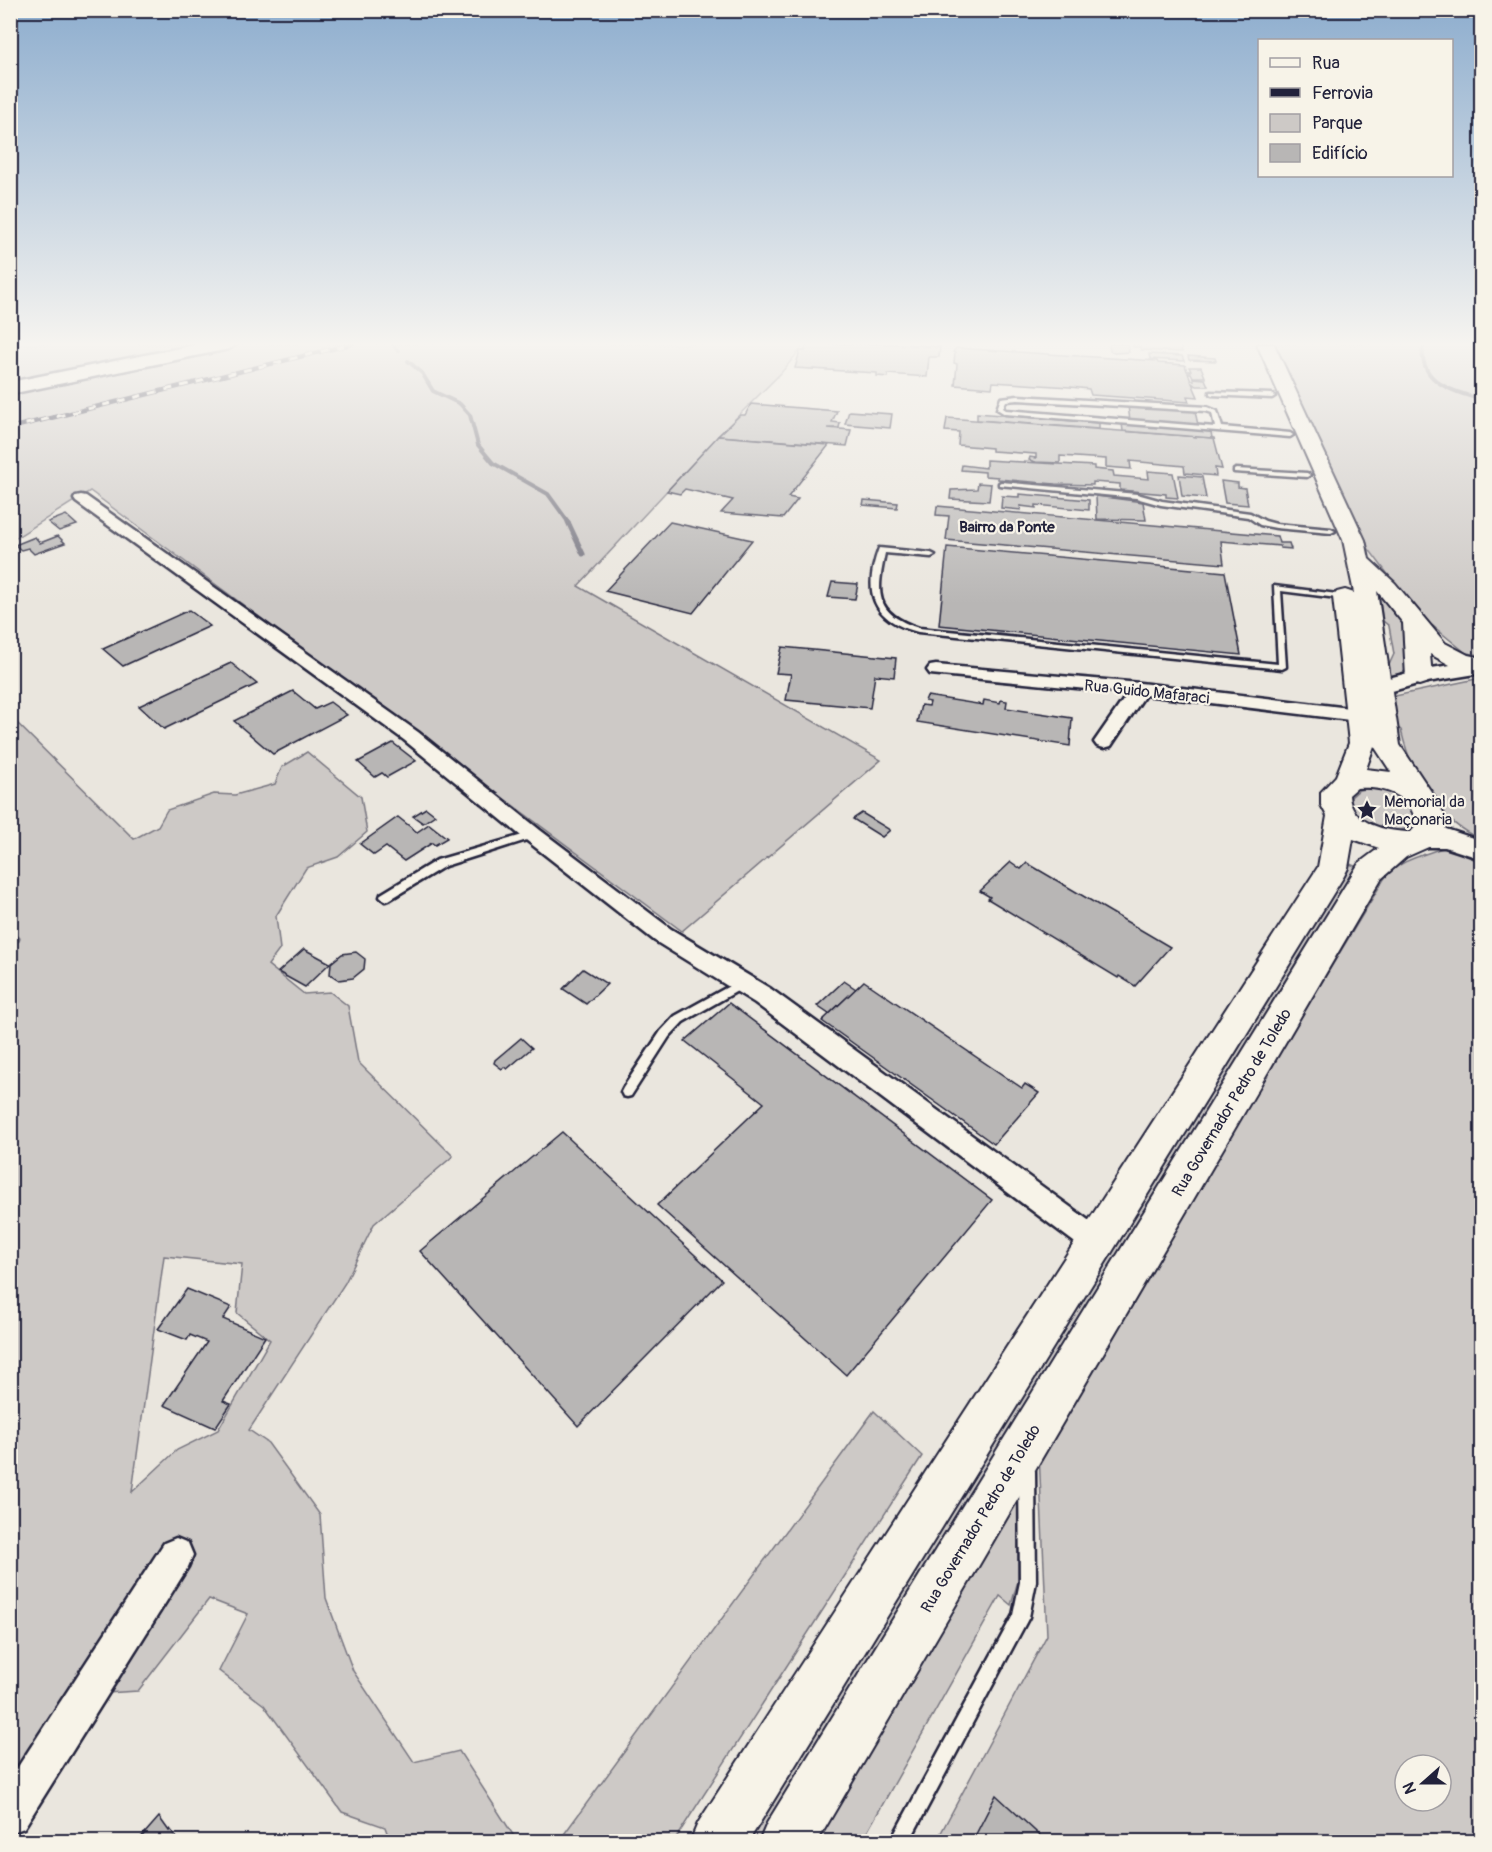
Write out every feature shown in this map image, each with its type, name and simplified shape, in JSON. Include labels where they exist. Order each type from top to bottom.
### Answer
[{"type":"main road","points":[[717,1842],[1333,868],[1344,798],[1362,743],[1339,560],[1331,531],[1288,430]]},
{"type":"main road","points":[[1305,430],[1345,518],[1360,562],[1387,745],[1423,823]]},
{"type":"main road","points":[[1360,562],[1388,588],[1441,652],[1482,666]]},
{"type":"main road","points":[[1415,623],[1419,677]]},
{"type":"main road","points":[[1344,798],[1364,778],[1391,782],[1408,789],[1423,823]]},
{"type":"main road","points":[[1344,798],[1355,828],[1375,837],[1393,842],[1423,823]]},
{"type":"main road","name":"Rua Governador Pedro de Toledo","points":[[786,1842],[1370,871],[1396,850],[1423,823]]},
{"type":"street","points":[[81,499],[411,736],[533,835],[663,935],[742,983],[1096,1242]]},
{"type":"street","points":[[1378,688],[1419,677],[1482,666]]},
{"type":"street","name":"Rua Guido Mafaraci","points":[[936,670],[1140,689],[1358,715]]},
{"type":"street","points":[[1104,742],[1140,689]]},
{"type":"street","points":[[1423,823],[1446,838],[1482,850]]},
{"type":"street","points":[[10,1814],[176,1555]]},
{"type":"lane","points":[[1236,430],[1290,435]]},
{"type":"lane","points":[[1236,471],[1308,476]]},
{"type":"lane","points":[[1001,483],[1137,496],[1161,503],[1250,515],[1263,523],[1276,526],[1331,531]]},
{"type":"lane","points":[[931,555],[882,550],[874,586],[876,596],[889,614],[908,627],[918,630],[1282,667],[1277,588],[1345,597]]},
{"type":"lane","points":[[385,897],[441,863],[533,835]]},
{"type":"lane","points":[[627,1092],[665,1034],[679,1019],[742,983]]},
{"type":"lane","points":[[899,1842],[1021,1617],[1028,1582],[1026,1442]]},
{"type":"green space","points":[[10,430],[724,430],[578,586],[881,760],[682,931],[90,491],[11,541]]},
{"type":"green space","points":[[1310,430],[1481,430],[1481,655],[1466,653],[1433,626],[1433,634],[1359,536]]},
{"type":"green space","points":[[1378,587],[1402,621],[1412,664],[1404,674],[1391,677],[1389,665],[1394,654],[1389,626],[1383,621]]},
{"type":"green space","points":[[1481,678],[1481,839],[1451,821],[1428,794],[1412,763],[1401,730],[1392,724],[1390,697]]},
{"type":"green space","points":[[11,717],[134,839],[158,826],[167,810],[214,794],[235,795],[275,784],[282,767],[307,752],[361,797],[367,832],[338,857],[306,868],[276,916],[280,949],[268,965],[304,994],[330,992],[348,1006],[358,1062],[453,1156],[374,1224],[345,1283],[249,1430],[268,1443],[320,1515],[326,1598],[353,1671],[414,1762],[459,1751],[517,1841],[390,1841],[385,1827],[342,1812],[264,1705],[219,1671],[248,1614],[209,1599],[138,1691],[106,1693],[11,1792]],"holes":[[[164,1256],[242,1264],[237,1313],[270,1340],[218,1430],[177,1450],[132,1492]]]},
{"type":"green space","points":[[1374,788],[1391,792],[1411,805],[1416,821],[1398,830],[1387,830],[1365,822],[1352,807],[1351,797],[1359,790]]},
{"type":"green space","points":[[1445,847],[1481,862],[1481,1841],[936,1842],[1047,1635],[1039,1453],[1384,879],[1396,867]]},
{"type":"green space","points":[[1350,864],[1357,867],[761,1841],[746,1842]]},
{"type":"green space","points":[[874,1411],[922,1456],[674,1841],[559,1841]]},
{"type":"green space","points":[[1018,1492],[1018,1581],[1011,1605],[1000,1596],[862,1841],[813,1842]]},
{"type":"building","points":[[724,430],[851,430],[847,446],[718,436]]},
{"type":"building","points":[[1113,430],[1214,438],[1222,469],[1215,468],[1216,476],[1185,473],[1184,466],[1130,461],[1131,469],[1106,467],[1106,459],[1060,456],[1060,463],[1036,462],[1029,460],[1030,457],[1036,458],[1036,454],[992,451],[992,448],[958,445],[959,432],[945,431]]},
{"type":"building","points":[[1199,430],[1211,432],[1212,438],[1123,431]]},
{"type":"building","points":[[718,436],[829,445],[788,497],[798,499],[783,518],[721,513],[733,500],[685,489],[680,494],[667,491]]},
{"type":"building","points":[[986,460],[1094,466],[1094,469],[1113,471],[1114,476],[1149,479],[1148,471],[1173,473],[1178,498],[1166,497],[1166,494],[1120,490],[1120,484],[1093,482],[1093,485],[1055,484],[998,479],[998,477],[985,476],[985,472],[961,470],[962,465],[986,468]]},
{"type":"building","points":[[1179,475],[1202,477],[1206,498],[1182,496]]},
{"type":"building","points":[[1221,481],[1238,483],[1238,487],[1245,488],[1248,505],[1225,503]]},
{"type":"building","points":[[978,483],[991,484],[989,501],[950,499],[951,490],[977,489]]},
{"type":"building","points":[[1019,494],[1089,500],[1089,510],[1036,505],[1036,508],[1020,506],[1021,510],[1001,508],[1002,496],[1019,497]]},
{"type":"building","points":[[1096,496],[1143,502],[1146,520],[1097,519]]},
{"type":"building","points":[[864,500],[898,503],[897,508],[863,505]]},
{"type":"building","points":[[937,506],[1277,536],[1279,543],[1289,543],[1291,549],[1221,541],[1224,564],[946,540],[949,516],[936,515]]},
{"type":"building","points":[[66,515],[77,525],[59,531],[48,522]]},
{"type":"building","points":[[670,522],[752,540],[693,613],[605,591]]},
{"type":"building","points":[[58,536],[65,543],[34,554],[28,548],[21,550],[15,545],[35,537],[40,543]]},
{"type":"building","points":[[947,547],[1225,572],[1241,655],[939,625]]},
{"type":"building","points":[[832,582],[858,584],[855,599],[828,597]]},
{"type":"building","points":[[189,610],[210,626],[123,666],[103,649]]},
{"type":"building","points":[[782,647],[896,658],[894,677],[875,675],[870,708],[786,700],[791,674],[776,673]]},
{"type":"building","points":[[231,663],[257,684],[164,729],[139,706]]},
{"type":"building","points":[[293,691],[315,709],[330,702],[347,715],[273,754],[234,721]]},
{"type":"building","points":[[927,696],[983,705],[984,700],[1000,703],[1001,700],[1007,701],[1006,708],[1072,718],[1070,746],[917,722],[921,705],[929,706],[930,702],[925,701]]},
{"type":"building","points":[[393,743],[416,761],[387,777],[382,773],[375,777],[358,762]]},
{"type":"building","points":[[426,808],[435,815],[423,823],[413,816]]},
{"type":"building","points":[[862,813],[890,830],[882,837],[853,819]]},
{"type":"building","points":[[398,817],[417,832],[429,824],[447,838],[435,845],[432,843],[404,861],[386,847],[374,855],[360,844]]},
{"type":"building","points":[[1011,862],[1021,869],[1027,863],[1170,947],[1135,986],[1119,976],[1118,978],[988,899],[990,897],[980,891]]},
{"type":"building","points":[[304,949],[330,963],[305,987],[278,972]]},
{"type":"building","points":[[356,952],[365,959],[364,969],[353,978],[339,980],[330,974],[331,963],[342,954]]},
{"type":"building","points":[[583,969],[607,984],[586,1004],[563,989]]},
{"type":"building","points":[[844,981],[856,989],[829,1014],[817,1006]]},
{"type":"building","points":[[864,981],[1022,1088],[1025,1084],[1039,1093],[994,1144],[822,1021]]},
{"type":"building","points":[[729,1003],[992,1200],[846,1375],[657,1205],[764,1103],[685,1041]]},
{"type":"building","points":[[521,1038],[532,1048],[507,1069],[504,1067],[502,1069],[494,1063],[495,1060]]},
{"type":"building","points":[[562,1132],[722,1280],[578,1426],[420,1251]]},
{"type":"building","points":[[187,1289],[231,1307],[223,1319],[265,1337],[223,1401],[231,1404],[215,1428],[164,1405],[207,1342],[190,1335],[187,1340],[158,1329]]},
{"type":"building","points":[[996,1795],[1047,1842],[972,1842]]},
{"type":"building","points":[[159,1817],[180,1842],[137,1842]]},
{"type":"waterway","points":[[474,430],[478,445],[493,463],[548,494],[569,523]]},
{"type":"waterway","points":[[568,522],[583,554]]},
{"type":"waterway","points":[[10,937],[17,939]]},
{"type":"place","name":"Memorial da Maçonaria","points":[[1367,810]]},
{"type":"district","name":"Bairro da Ponte","points":[[1007,527]]}]
